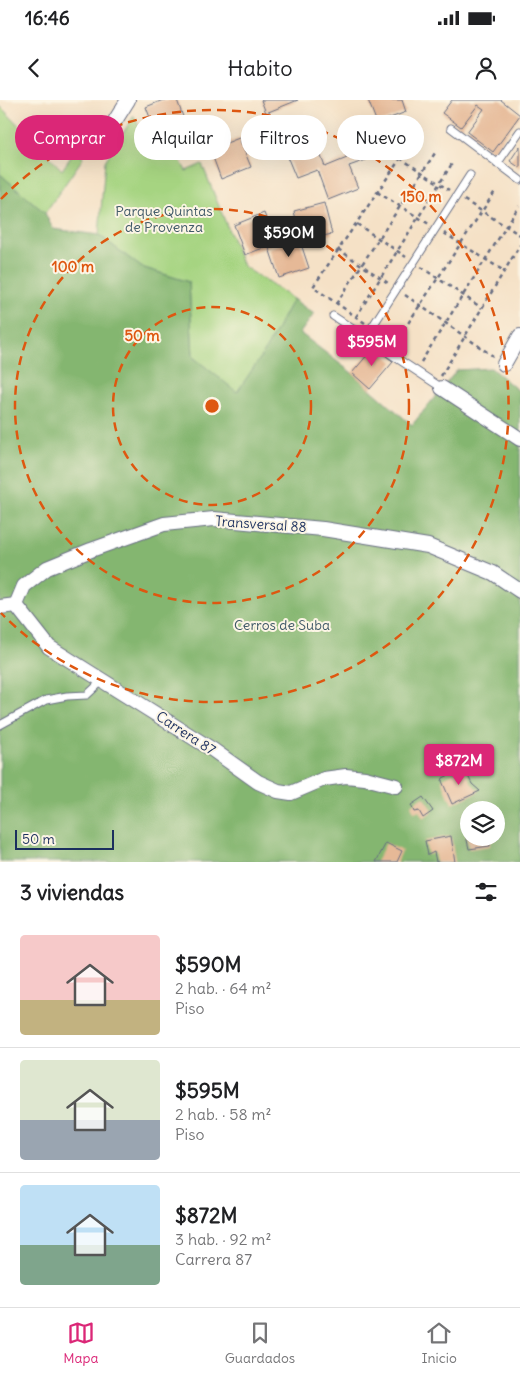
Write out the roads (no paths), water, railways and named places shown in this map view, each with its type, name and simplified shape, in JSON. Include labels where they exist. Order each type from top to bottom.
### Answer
[{"type":"street","points":[[118,115],[128,100]]},
{"type":"street","points":[[504,364],[520,336]]},
{"type":"street","points":[[439,386],[520,438]]},
{"type":"street","name":"Transversal 88","points":[[16,605],[24,586],[47,568],[90,550],[164,524],[214,520],[323,529],[428,546],[493,573],[520,591]]},
{"type":"street","points":[[0,607],[16,605]]},
{"type":"street","name":"Carrera 87","points":[[16,605],[49,647],[213,750],[258,782],[278,791],[291,793],[324,779],[346,776],[365,778],[396,786]]},
{"type":"lane","points":[[451,128],[520,180]]},
{"type":"lane","points":[[497,164],[520,131]]},
{"type":"lane","points":[[365,338],[470,175]]},
{"type":"lane","points":[[333,316],[439,386]]},
{"type":"lane","points":[[0,724],[46,700],[87,695],[103,680]]},
{"type":"park label","name":"Parque Quintas de Provenza","points":[[164,220]]},
{"type":"park label","name":"Cerros de Suba","points":[[282,625]]}]
